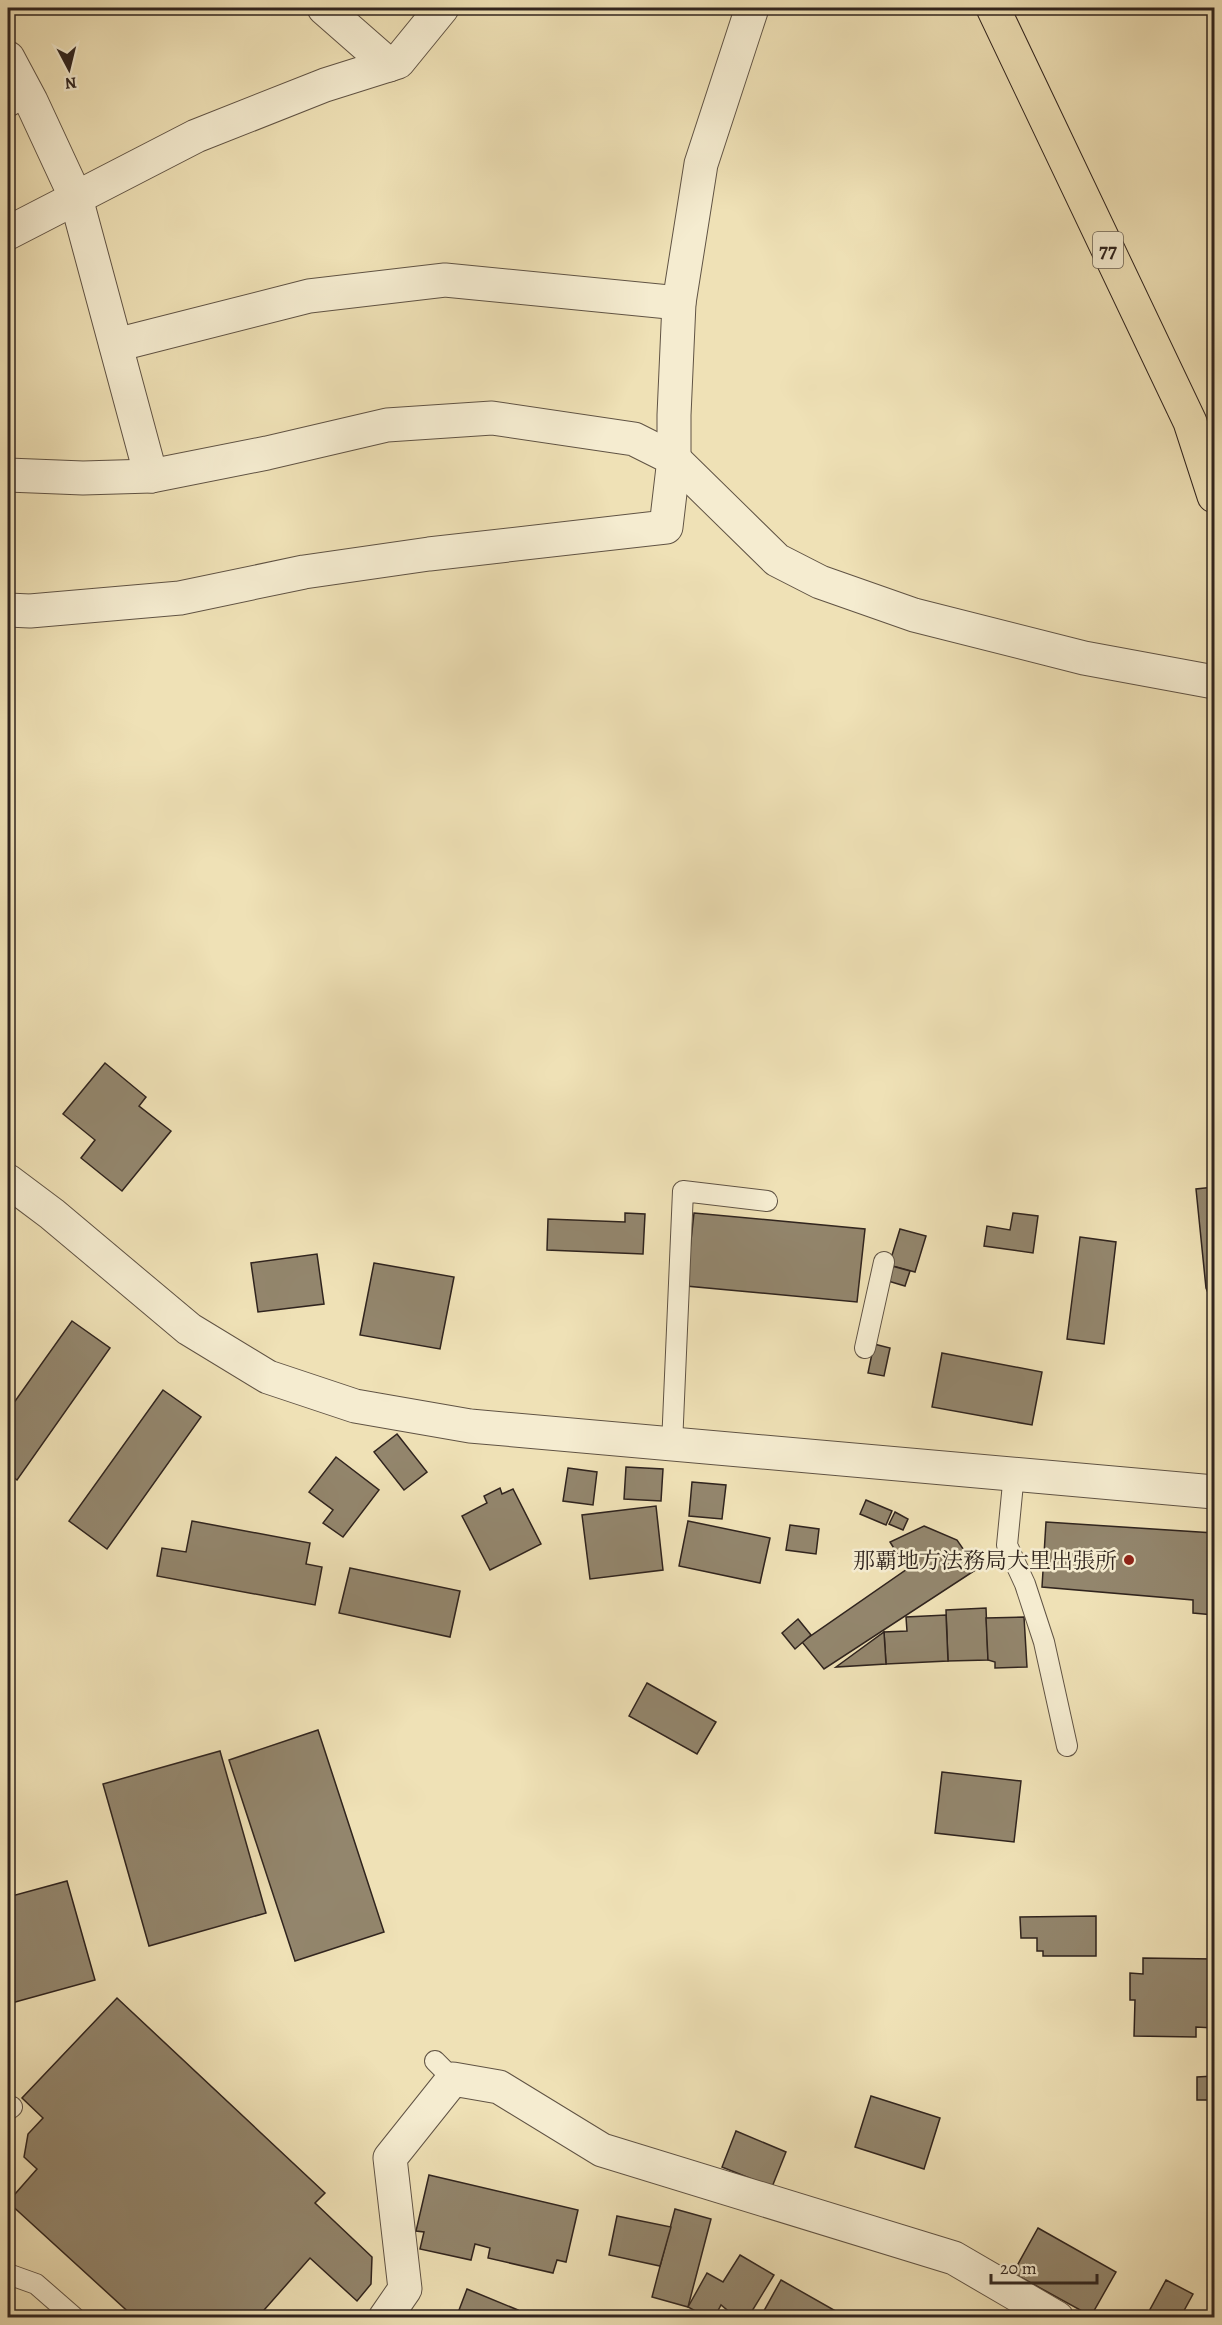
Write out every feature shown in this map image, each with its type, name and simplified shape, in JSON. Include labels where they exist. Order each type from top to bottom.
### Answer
[{"type":"main road","name":"77","points":[[993,8],[1190,422],[1215,496]]},
{"type":"street","points":[[324,8],[388,66]]},
{"type":"street","points":[[8,232],[196,136],[325,85],[398,62],[442,8]]},
{"type":"street","points":[[8,610],[30,611],[180,598],[304,572],[429,554],[666,527],[674,459],[680,303],[701,164],[752,8]]},
{"type":"street","points":[[8,58],[18,101],[76,198],[151,476]]},
{"type":"street","points":[[116,345],[309,296],[445,280],[680,303]]},
{"type":"street","points":[[8,475],[151,476],[267,453],[387,425],[492,418],[634,439],[674,459],[777,561],[820,582],[914,615],[1084,658],[1215,682]]},
{"type":"street","points":[[8,1181],[52,1214],[189,1329],[268,1377],[355,1406],[470,1426],[1215,1492]]},
{"type":"street","points":[[385,2318],[405,2289],[390,2158],[444,2070],[499,2087],[602,2150],[954,2258],[1058,2318]]},
{"type":"lane","points":[[672,1445],[683,1191],[767,1201]]},
{"type":"lane","points":[[865,1348],[884,1262]]},
{"type":"lane","points":[[1014,1473],[1007,1545],[1025,1584],[1044,1642],[1067,1746]]},
{"type":"lane","points":[[8,2274],[36,2284],[75,2318]]},
{"type":"building","points":[[105,1063],[146,1097],[139,1106],[171,1131],[122,1191],[81,1158],[95,1140],[63,1114]]},
{"type":"building","points":[[1214,1187],[1214,1307],[1206,1288],[1196,1189]]},
{"type":"building","points":[[625,1213],[645,1214],[643,1254],[547,1250],[548,1219],[625,1222]]},
{"type":"building","points":[[694,1213],[865,1229],[857,1302],[686,1286]]},
{"type":"building","points":[[1013,1213],[1038,1216],[1033,1253],[984,1246],[987,1226],[1010,1230]]},
{"type":"building","points":[[900,1229],[926,1236],[915,1272],[889,1265]]},
{"type":"building","points":[[1080,1237],[1116,1242],[1104,1344],[1067,1339]]},
{"type":"building","points":[[317,1254],[324,1304],[258,1312],[251,1263]]},
{"type":"building","points":[[374,1263],[454,1277],[440,1349],[360,1335]]},
{"type":"building","points":[[892,1266],[910,1271],[905,1286],[888,1281]]},
{"type":"building","points":[[72,1321],[110,1348],[17,1480],[8,1473],[8,1411]]},
{"type":"building","points":[[874,1344],[890,1348],[884,1376],[868,1373]]},
{"type":"building","points":[[942,1353],[1042,1372],[1032,1425],[932,1407]]},
{"type":"building","points":[[163,1390],[201,1417],[107,1549],[69,1521]]},
{"type":"building","points":[[397,1434],[427,1472],[404,1490],[374,1452]]},
{"type":"building","points":[[336,1457],[379,1490],[343,1537],[323,1523],[333,1510],[309,1492]]},
{"type":"building","points":[[626,1467],[663,1469],[661,1501],[624,1499]]},
{"type":"building","points":[[568,1468],[597,1472],[593,1505],[563,1501]]},
{"type":"building","points":[[692,1482],[726,1485],[722,1519],[689,1516]]},
{"type":"building","points":[[500,1488],[502,1494],[513,1489],[541,1544],[490,1570],[462,1516],[487,1503],[484,1496]]},
{"type":"building","points":[[866,1500],[892,1511],[886,1525],[860,1514]]},
{"type":"building","points":[[656,1506],[663,1570],[590,1579],[582,1515]]},
{"type":"building","points":[[895,1512],[908,1519],[903,1530],[889,1524]]},
{"type":"building","points":[[192,1521],[310,1543],[306,1564],[322,1567],[315,1605],[157,1576],[162,1548],[186,1552]]},
{"type":"building","points":[[688,1521],[770,1538],[760,1583],[679,1566]]},
{"type":"building","name":"那覇地方法務局大里出張所","points":[[1046,1522],[1214,1533],[1214,1615],[1193,1613],[1193,1600],[1042,1587]]},
{"type":"building","points":[[790,1525],[819,1529],[816,1554],[786,1550]]},
{"type":"building","points":[[924,1526],[957,1540],[977,1569],[824,1669],[802,1642],[907,1569],[890,1542]]},
{"type":"building","points":[[350,1568],[460,1591],[450,1637],[339,1613]]},
{"type":"building","points":[[986,1608],[988,1660],[948,1661],[946,1610]]},
{"type":"building","points":[[946,1615],[948,1661],[886,1664],[884,1632],[907,1631],[906,1617]]},
{"type":"building","points":[[1024,1617],[1027,1667],[995,1668],[995,1662],[988,1660],[986,1618]]},
{"type":"building","points":[[798,1619],[811,1635],[795,1649],[782,1633]]},
{"type":"building","points":[[884,1632],[886,1664],[836,1667]]},
{"type":"building","points":[[647,1683],[716,1722],[697,1754],[629,1716]]},
{"type":"building","points":[[318,1730],[384,1932],[295,1961],[229,1760]]},
{"type":"building","points":[[220,1751],[266,1913],[149,1946],[103,1784]]},
{"type":"building","points":[[942,1772],[1021,1781],[1014,1842],[935,1833]]},
{"type":"building","points":[[67,1881],[95,1980],[8,2004],[8,1897]]},
{"type":"building","points":[[1096,1916],[1096,1956],[1043,1956],[1043,1951],[1037,1951],[1037,1938],[1021,1938],[1020,1917]]},
{"type":"building","points":[[1143,1958],[1214,1959],[1214,2028],[1196,2027],[1196,2037],[1134,2036],[1135,2000],[1130,2000],[1130,1973],[1143,1974]]},
{"type":"building","points":[[117,1998],[325,2193],[315,2203],[372,2257],[371,2284],[357,2301],[310,2258],[257,2318],[135,2318],[8,2202],[37,2169],[24,2157],[28,2134],[43,2118],[22,2098]]},
{"type":"building","points":[[1214,2076],[1213,2111],[1213,2100],[1197,2100],[1197,2077]]},
{"type":"building","points":[[871,2096],[940,2118],[924,2169],[855,2147]]},
{"type":"building","points":[[736,2131],[786,2152],[772,2187],[722,2167]]},
{"type":"building","points":[[429,2175],[578,2210],[566,2262],[557,2260],[553,2273],[488,2258],[490,2248],[475,2244],[471,2260],[420,2249],[424,2232],[416,2231]]},
{"type":"building","points":[[675,2209],[711,2219],[688,2307],[652,2297]]},
{"type":"building","points":[[617,2216],[671,2227],[660,2266],[609,2255]]},
{"type":"building","points":[[1038,2228],[1116,2272],[1091,2316],[1013,2273]]},
{"type":"building","points":[[740,2255],[774,2275],[749,2316],[751,2318],[722,2318],[727,2310],[721,2305],[714,2318],[708,2318],[688,2307],[707,2273],[723,2282]]},
{"type":"building","points":[[781,2280],[848,2318],[760,2318]]},
{"type":"building","points":[[1166,2280],[1193,2294],[1180,2318],[1153,2318],[1147,2315]]},
{"type":"building","points":[[467,2289],[518,2310],[515,2318],[456,2318]]},
{"type":"place","name":"那覇地方法務局大里出張所","points":[[1129,1560]]}]
